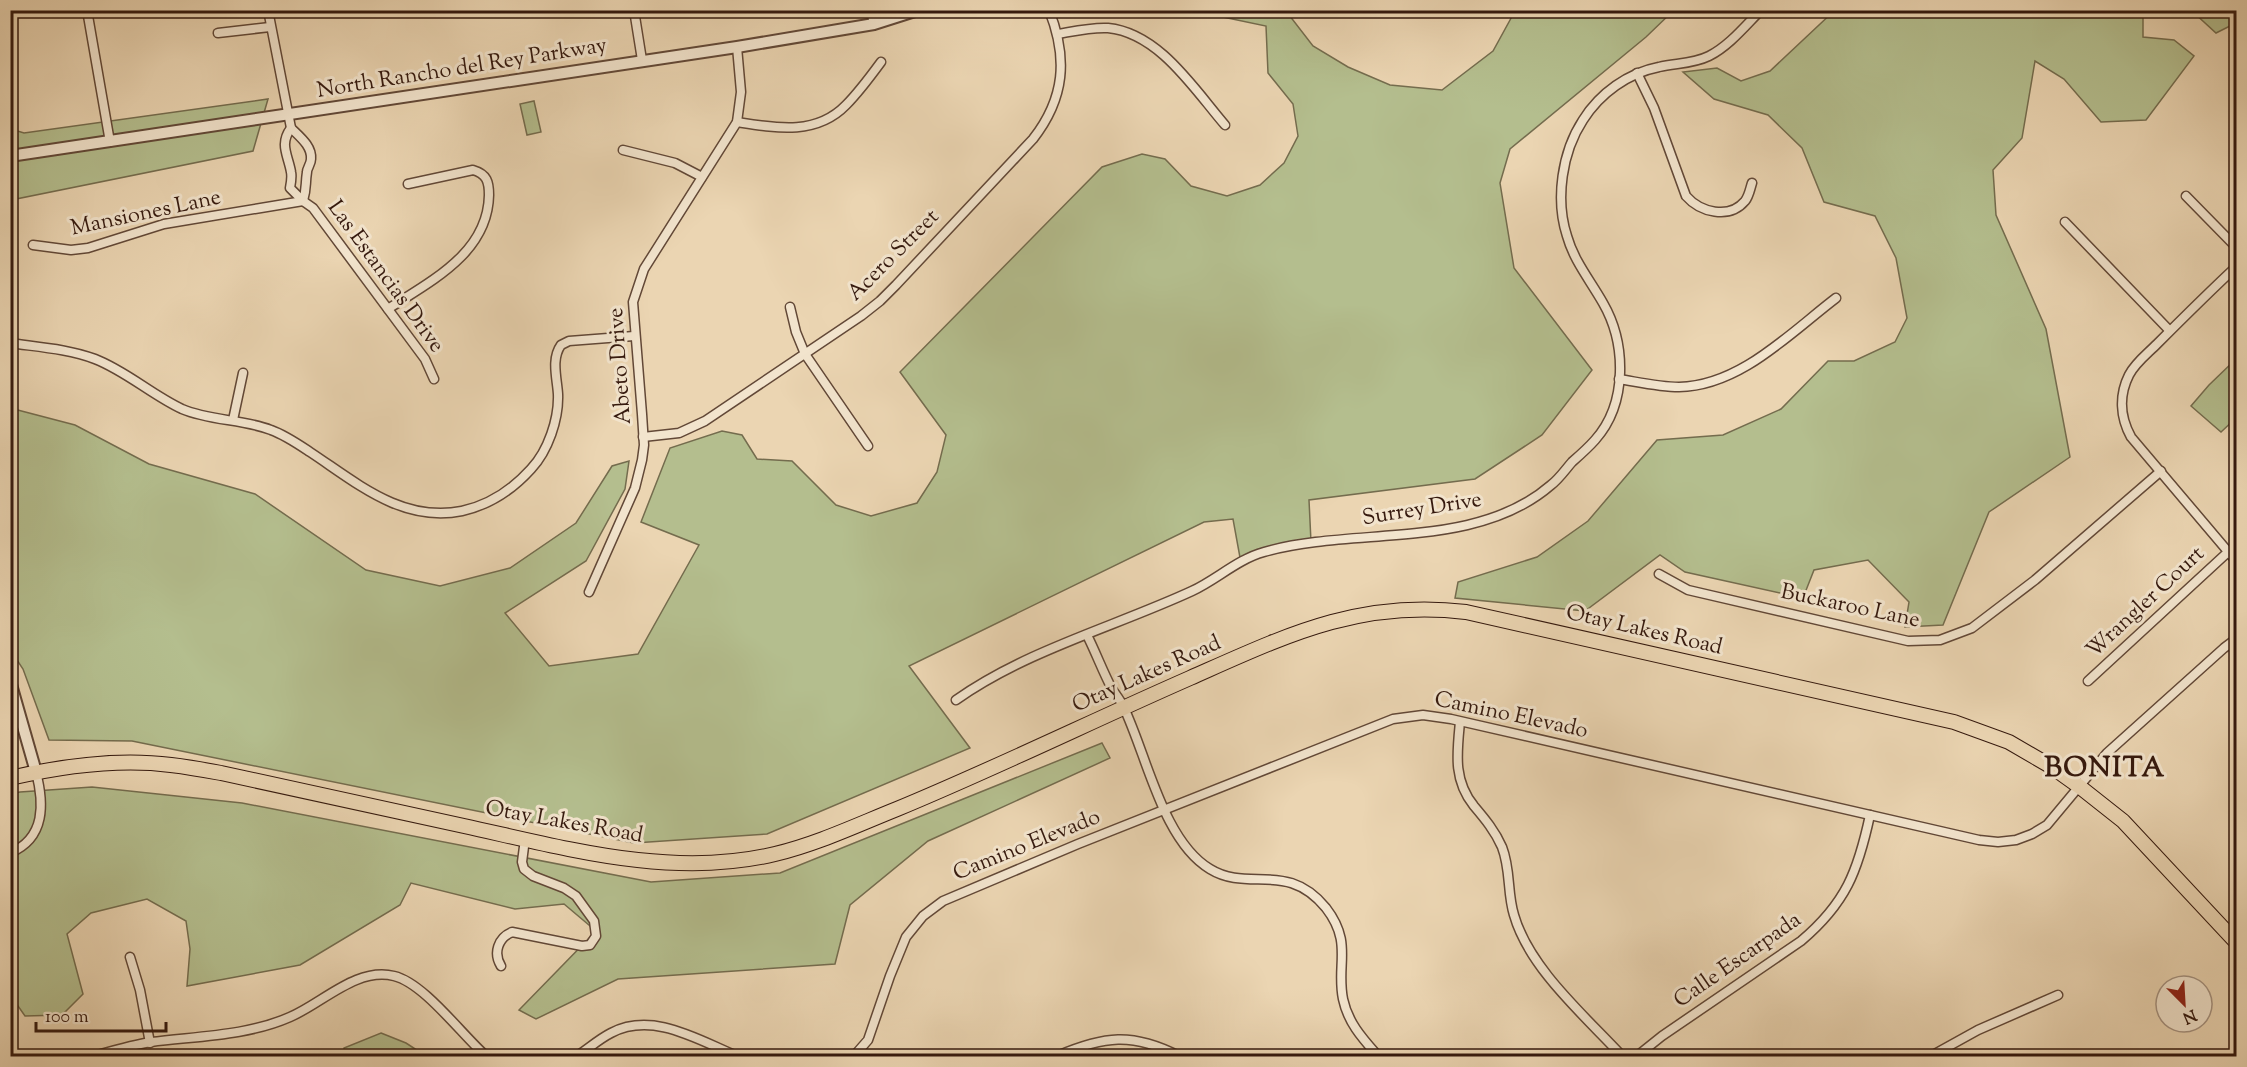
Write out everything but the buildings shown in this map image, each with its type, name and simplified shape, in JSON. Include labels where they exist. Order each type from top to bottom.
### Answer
[{"type":"main road","name":"Otay Lakes Road","points":[[10,778],[69,766],[170,764],[614,858],[694,863],[723,862],[773,855],[814,842],[926,797],[1221,664],[1321,624],[1379,612],[1414,609],[1448,610],[1466,612],[1954,722],[2009,742],[2052,767],[2123,821],[2236,942]]},
{"type":"street","points":[[87,10],[110,142]]},
{"type":"street","name":"Las Estancias Drive","points":[[268,10],[291,128],[305,141],[312,162],[306,171],[308,185],[303,201]]},
{"type":"street","points":[[634,10],[642,60]]},
{"type":"street","points":[[871,10],[874,24]]},
{"type":"street","name":"North Rancho del Rey Parkway","points":[[10,156],[737,47],[874,24],[918,10]]},
{"type":"street","name":"Acero Street","points":[[643,437],[679,433],[705,422],[880,301],[1033,139],[1047,118],[1057,95],[1061,64],[1058,33],[1049,10]]},
{"type":"street","name":"Surrey Drive","points":[[956,700],[1012,667],[1191,591],[1261,552],[1310,543],[1473,524],[1517,507],[1550,486],[1596,440],[1612,411],[1619,379],[1619,354],[1614,330],[1603,303],[1581,268],[1566,235],[1562,192],[1569,151],[1582,121],[1606,94],[1637,74],[1658,67],[1692,62],[1710,55],[1722,47],[1761,10]]},
{"type":"street","points":[[218,33],[270,27]]},
{"type":"street","points":[[1058,33],[1107,28],[1121,30],[1142,38],[1161,51],[1225,125]]},
{"type":"street","name":"Abeto Drive","points":[[589,592],[640,473],[643,437],[633,302],[640,278],[737,122],[741,92],[737,47]]},
{"type":"street","points":[[737,122],[784,128],[804,127],[820,122],[845,107],[881,62]]},
{"type":"street","points":[[1637,74],[1654,108],[1686,196],[1690,200],[1712,211],[1732,210],[1746,200],[1752,183]]},
{"type":"street","name":"Las Estancias Drive","points":[[291,128],[286,135],[284,147],[291,173],[290,188],[313,208],[425,359],[434,379]]},
{"type":"street","points":[[622,150],[675,163],[702,177]]},
{"type":"street","points":[[388,309],[434,278],[471,248],[482,231],[489,202],[488,180],[473,170],[408,184]]},
{"type":"street","points":[[291,173],[306,171]]},
{"type":"street","points":[[2186,196],[2236,247]]},
{"type":"street","name":"Mansiones Lane","points":[[33,245],[71,250],[88,248],[164,224],[303,201]]},
{"type":"street","points":[[2065,222],[2169,330]]},
{"type":"street","points":[[2236,267],[2133,367],[2124,388],[2122,403],[2125,424],[2131,437],[2236,561]]},
{"type":"street","points":[[1619,379],[1677,387],[1721,378],[1744,368],[1836,298]]},
{"type":"street","points":[[790,307],[796,332],[805,354],[868,446]]},
{"type":"street","points":[[10,343],[95,359],[184,409],[270,429],[390,503],[422,512],[446,513],[481,506],[510,489],[533,467],[542,452],[556,415],[558,396],[556,354],[561,345],[569,341],[634,336]]},
{"type":"street","points":[[233,420],[243,373]]},
{"type":"street","name":"Buckaroo Lane","points":[[1659,574],[1688,590],[1908,641],[1940,640],[1962,633],[1982,621],[2035,580],[2161,471]]},
{"type":"street","name":"Wrangler Court","points":[[2088,681],[2228,552]]},
{"type":"street","points":[[1087,635],[1112,688],[1124,707],[1179,841],[1198,861],[1221,875],[1243,879],[1276,879],[1298,885],[1321,903],[1333,918],[1341,937],[1344,957],[1342,991],[1347,1011],[1356,1030],[1378,1056]]},
{"type":"street","name":"Camino Elevado","points":[[857,1054],[872,1032],[903,944],[919,920],[934,906],[952,896],[1392,719],[1423,716],[1460,722],[1979,840],[2007,842],[2024,837],[2047,825],[2107,753],[2236,639]]},
{"type":"street","points":[[10,681],[36,772],[42,807],[39,823],[31,838],[23,846],[10,853]]},
{"type":"street","points":[[1460,722],[1456,761],[1461,780],[1472,804],[1488,822],[1503,848],[1510,877],[1513,913],[1526,945],[1534,959],[1553,981],[1622,1056]]},
{"type":"street","name":"Calle Escarpada","points":[[1637,1056],[1662,1036],[1801,941],[1820,924],[1839,900],[1854,873],[1861,856],[1870,815]]},
{"type":"street","points":[[501,966],[496,951],[502,939],[508,934],[516,932],[582,946],[590,945],[597,936],[594,921],[576,896],[568,890],[533,876],[524,869],[522,862],[525,839]]},
{"type":"street","points":[[130,957],[140,990],[150,1043]]},
{"type":"street","points":[[94,1056],[150,1043],[264,1026],[291,1017],[356,980],[372,975],[403,979],[418,988],[486,1056]]},
{"type":"street","points":[[1931,1056],[1977,1030],[2058,995]]},
{"type":"street","points":[[577,1056],[608,1034],[626,1027],[645,1024],[669,1028],[737,1056]]},
{"type":"street","points":[[1057,1056],[1095,1041],[1118,1039],[1153,1045],[1179,1056]]},
{"type":"street","points":[[857,1054],[868,1056]]},
{"type":"green space","points":[[1835,10],[2143,11],[2143,37],[2174,40],[2194,56],[2146,120],[2101,122],[2064,79],[2035,61],[2022,138],[1993,170],[1996,215],[2046,329],[2070,457],[1989,512],[1943,625],[1905,627],[1909,602],[1868,560],[1814,570],[1803,598],[1685,572],[1660,555],[1585,611],[1455,598],[1458,582],[1537,557],[1588,521],[1657,440],[1723,435],[1781,409],[1828,361],[1854,361],[1895,342],[1907,318],[1896,258],[1875,216],[1824,202],[1802,148],[1768,115],[1714,99],[1683,72],[1717,68],[1741,81],[1770,71]]},
{"type":"green space","points":[[1216,11],[1286,11],[1313,46],[1348,67],[1390,85],[1442,90],[1493,51],[1515,11],[1673,11],[1646,37],[1510,149],[1500,183],[1514,268],[1592,370],[1542,435],[1475,479],[1309,500],[1311,542],[1241,563],[1233,519],[1204,522],[909,666],[970,748],[767,834],[634,843],[132,741],[49,740],[23,669],[11,651],[10,408],[75,425],[149,464],[255,494],[366,570],[440,586],[510,568],[576,523],[612,466],[629,461],[625,489],[586,561],[505,613],[549,666],[638,654],[699,545],[641,522],[670,448],[722,431],[742,435],[757,459],[792,461],[836,505],[871,516],[917,503],[937,472],[946,435],[900,372],[1102,167],[1142,154],[1165,159],[1191,186],[1227,196],[1260,185],[1284,163],[1298,136],[1293,104],[1268,73],[1266,26],[1223,17]]},
{"type":"green space","points":[[2192,11],[2236,11],[2236,23],[2216,33]]},
{"type":"green space","points":[[268,99],[253,151],[11,200],[11,129],[24,133]]},
{"type":"green space","points":[[534,101],[541,132],[527,135],[520,104]]},
{"type":"green space","points":[[2236,359],[2236,418],[2221,432],[2191,406]]},
{"type":"green space","points":[[1102,743],[1110,758],[928,841],[850,905],[835,964],[618,979],[536,1019],[519,1010],[596,931],[564,904],[515,909],[411,883],[400,905],[300,965],[187,986],[190,949],[186,921],[147,899],[91,913],[67,934],[83,994],[62,1015],[25,1016],[11,996],[10,794],[92,787],[242,803],[651,882],[780,873]]},
{"type":"green space","points":[[381,1033],[406,1043],[426,1056],[344,1056],[344,1048]]},
{"type":"district","name":"BONITA","points":[[2105,769]]}]
